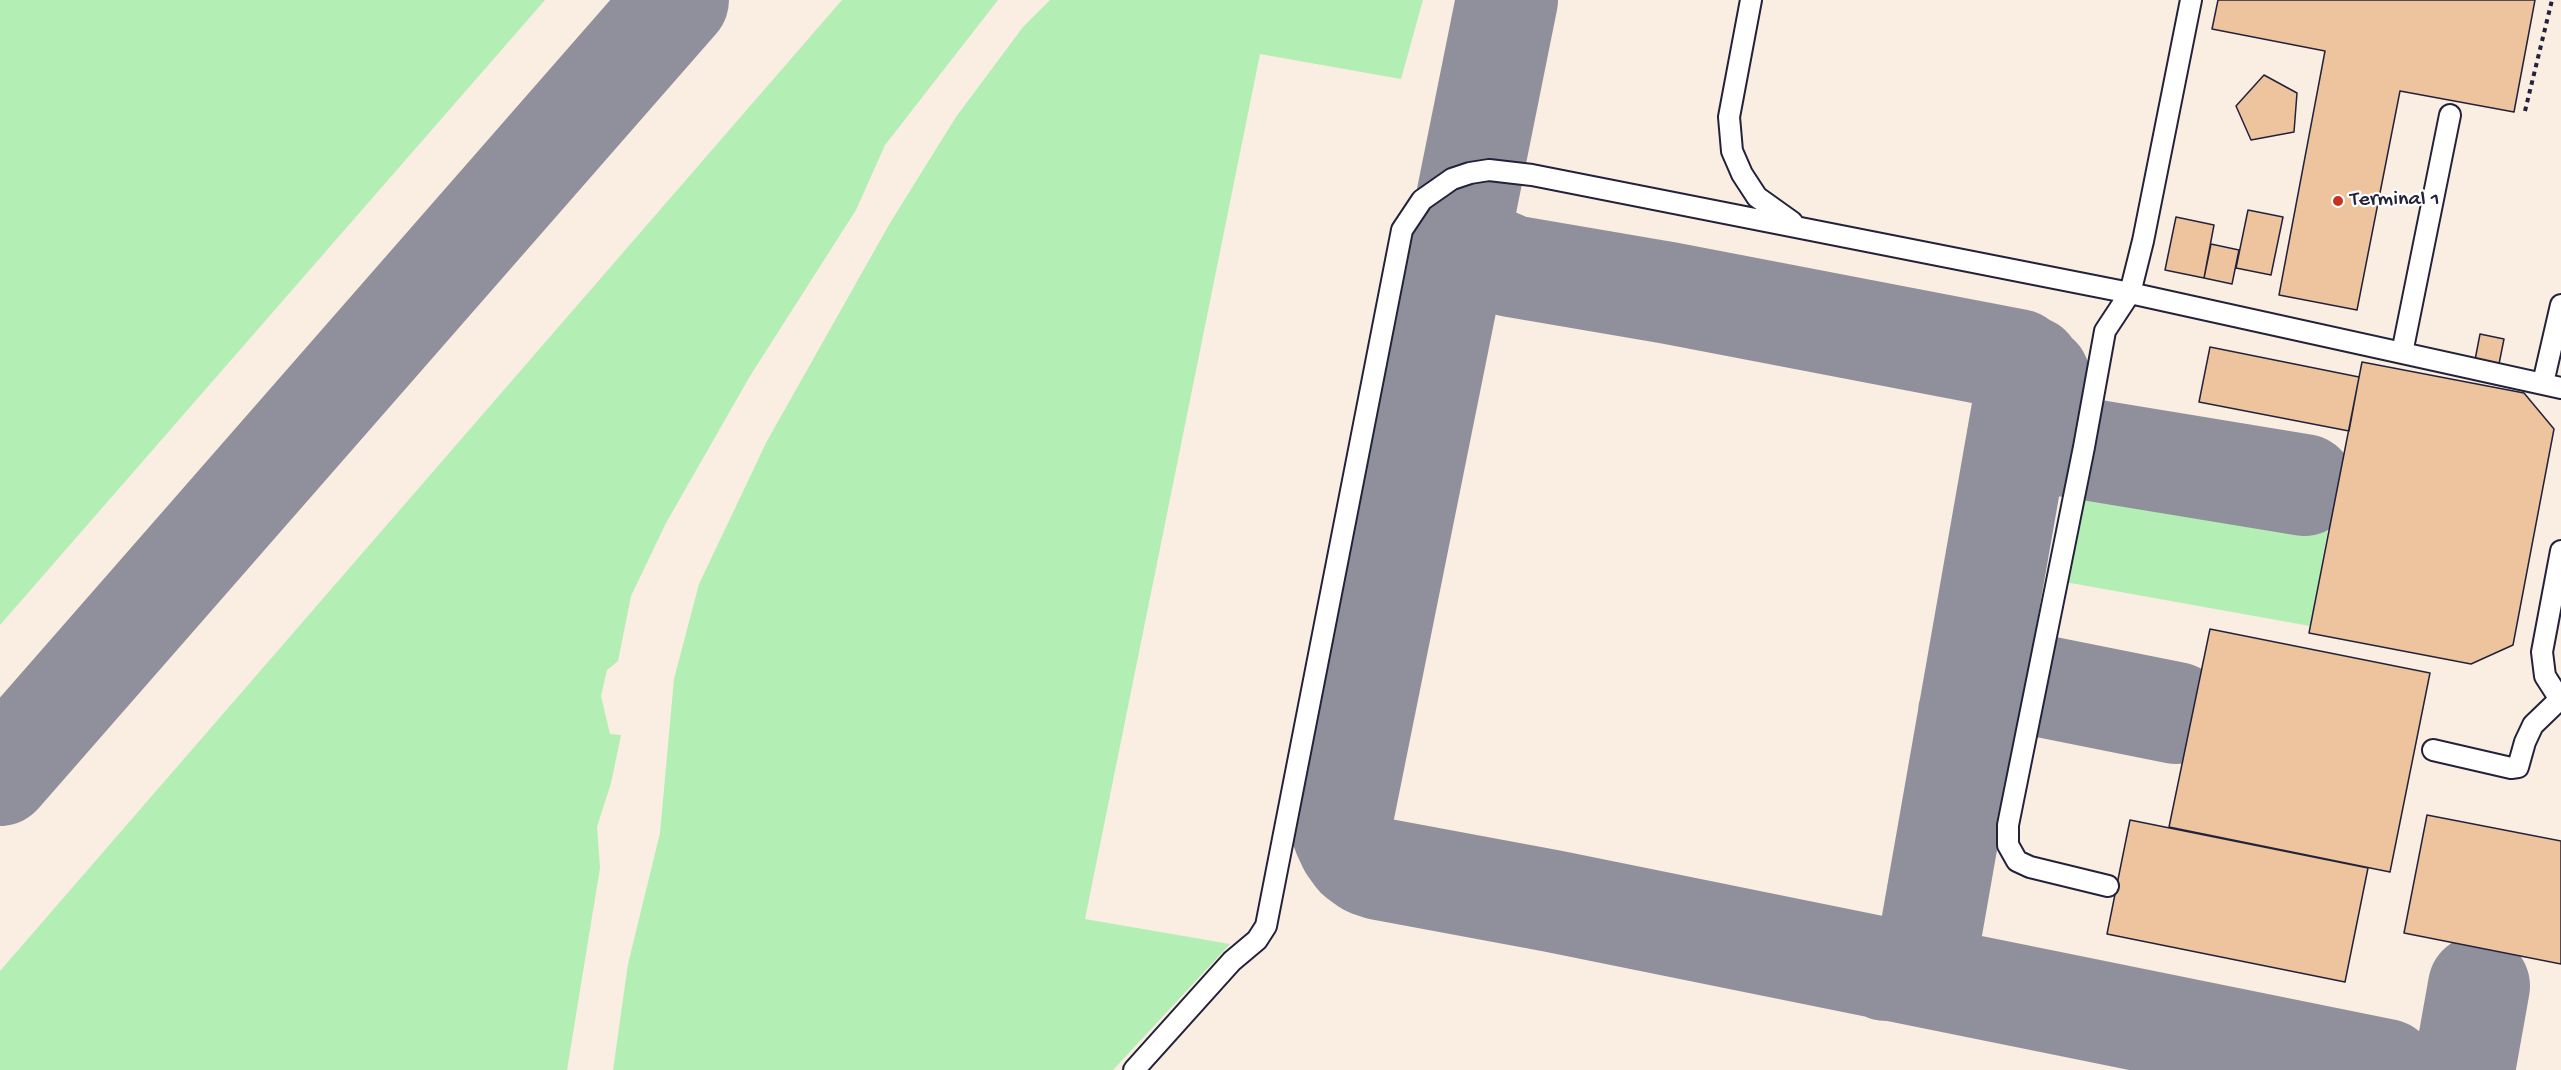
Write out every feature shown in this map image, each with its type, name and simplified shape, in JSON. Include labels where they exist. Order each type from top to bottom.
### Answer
[{"type":"lane","points":[[1750,0],[1729,117],[1732,151],[1742,174],[1757,197],[1775,212],[1806,229]]},
{"type":"lane","points":[[2108,886],[2030,867],[2017,861],[2008,845],[2008,825],[2105,331],[2130,292],[2143,241],[2192,0]]},
{"type":"lane","points":[[2402,353],[2450,115]]},
{"type":"lane","points":[[1134,1070],[1232,961],[1257,940],[1266,926],[1402,231],[1422,200],[1444,183],[1470,173],[1489,170],[1509,172],[2130,292],[2552,386],[2561,306]]},
{"type":"lane","points":[[2433,750],[2511,768],[2518,767],[2525,741],[2533,725],[2560,700],[2545,676],[2542,652],[2561,551]]},
{"type":"path","points":[[2525,111],[2552,0]]},
{"type":"shaded area","points":[[0,0],[2561,0],[2561,1070],[0,1070]]},
{"type":"green space","points":[[0,0],[545,0],[0,625]]},
{"type":"green space","points":[[842,0],[998,0],[885,145],[856,210],[750,376],[666,523],[631,596],[618,661],[607,670],[601,696],[610,734],[621,735],[611,783],[597,827],[600,868],[567,1070],[0,1070],[0,971]]},
{"type":"green space","points":[[1050,0],[1423,0],[1401,79],[1260,54],[1085,919],[1230,944],[1113,1070],[613,1070],[628,964],[660,833],[674,679],[699,584],[767,441],[890,223],[956,117],[1023,27]]},
{"type":"green space","points":[[2085,473],[2330,518],[2310,626],[2065,582]]},
{"type":"building","name":"Terminal 1","points":[[2218,0],[2535,0],[2514,112],[2400,91],[2357,310],[2279,295],[2325,51],[2212,29]]},
{"type":"building","points":[[2264,75],[2297,93],[2294,132],[2251,140],[2236,106]]},
{"type":"building","points":[[2248,210],[2283,217],[2271,275],[2236,268]]},
{"type":"building","points":[[2176,217],[2214,225],[2204,278],[2165,270]]},
{"type":"building","points":[[2211,244],[2239,250],[2232,284],[2204,278]]},
{"type":"building","points":[[2480,334],[2504,339],[2499,364],[2475,360]]},
{"type":"building","points":[[2210,347],[2359,377],[2349,431],[2199,402]]},
{"type":"building","points":[[2362,362],[2524,393],[2554,429],[2513,645],[2471,664],[2309,633]]},
{"type":"building","points":[[2210,629],[2430,673],[2390,872],[2169,827]]},
{"type":"building","points":[[2427,815],[2561,841],[2561,964],[2404,933]]},
{"type":"building","points":[[2130,820],[2368,868],[2345,982],[2107,934]]},
{"type":"taxiway","points":[[0,775],[678,0]]},
{"type":"taxiway","points":[[1507,0],[1342,819],[1343,833],[1357,857],[1368,865],[1380,869],[1552,901],[2386,1070]]},
{"type":"taxiway","points":[[1464,209],[1464,224],[1477,247],[1486,255],[1511,266],[1669,293],[2018,360],[2039,377],[2043,386],[2049,420],[2067,446],[2304,485]]},
{"type":"taxiway","points":[[1886,970],[1902,968],[1915,962],[1925,950],[1930,937],[2030,367]]},
{"type":"taxiway","points":[[1969,713],[1977,701],[1987,693],[2000,686],[2014,684],[2041,686],[2176,713]]},
{"type":"taxiway","points":[[2464,1070],[2479,986]]},
{"type":"place","name":"Terminal 1","points":[[2338,201]]}]
